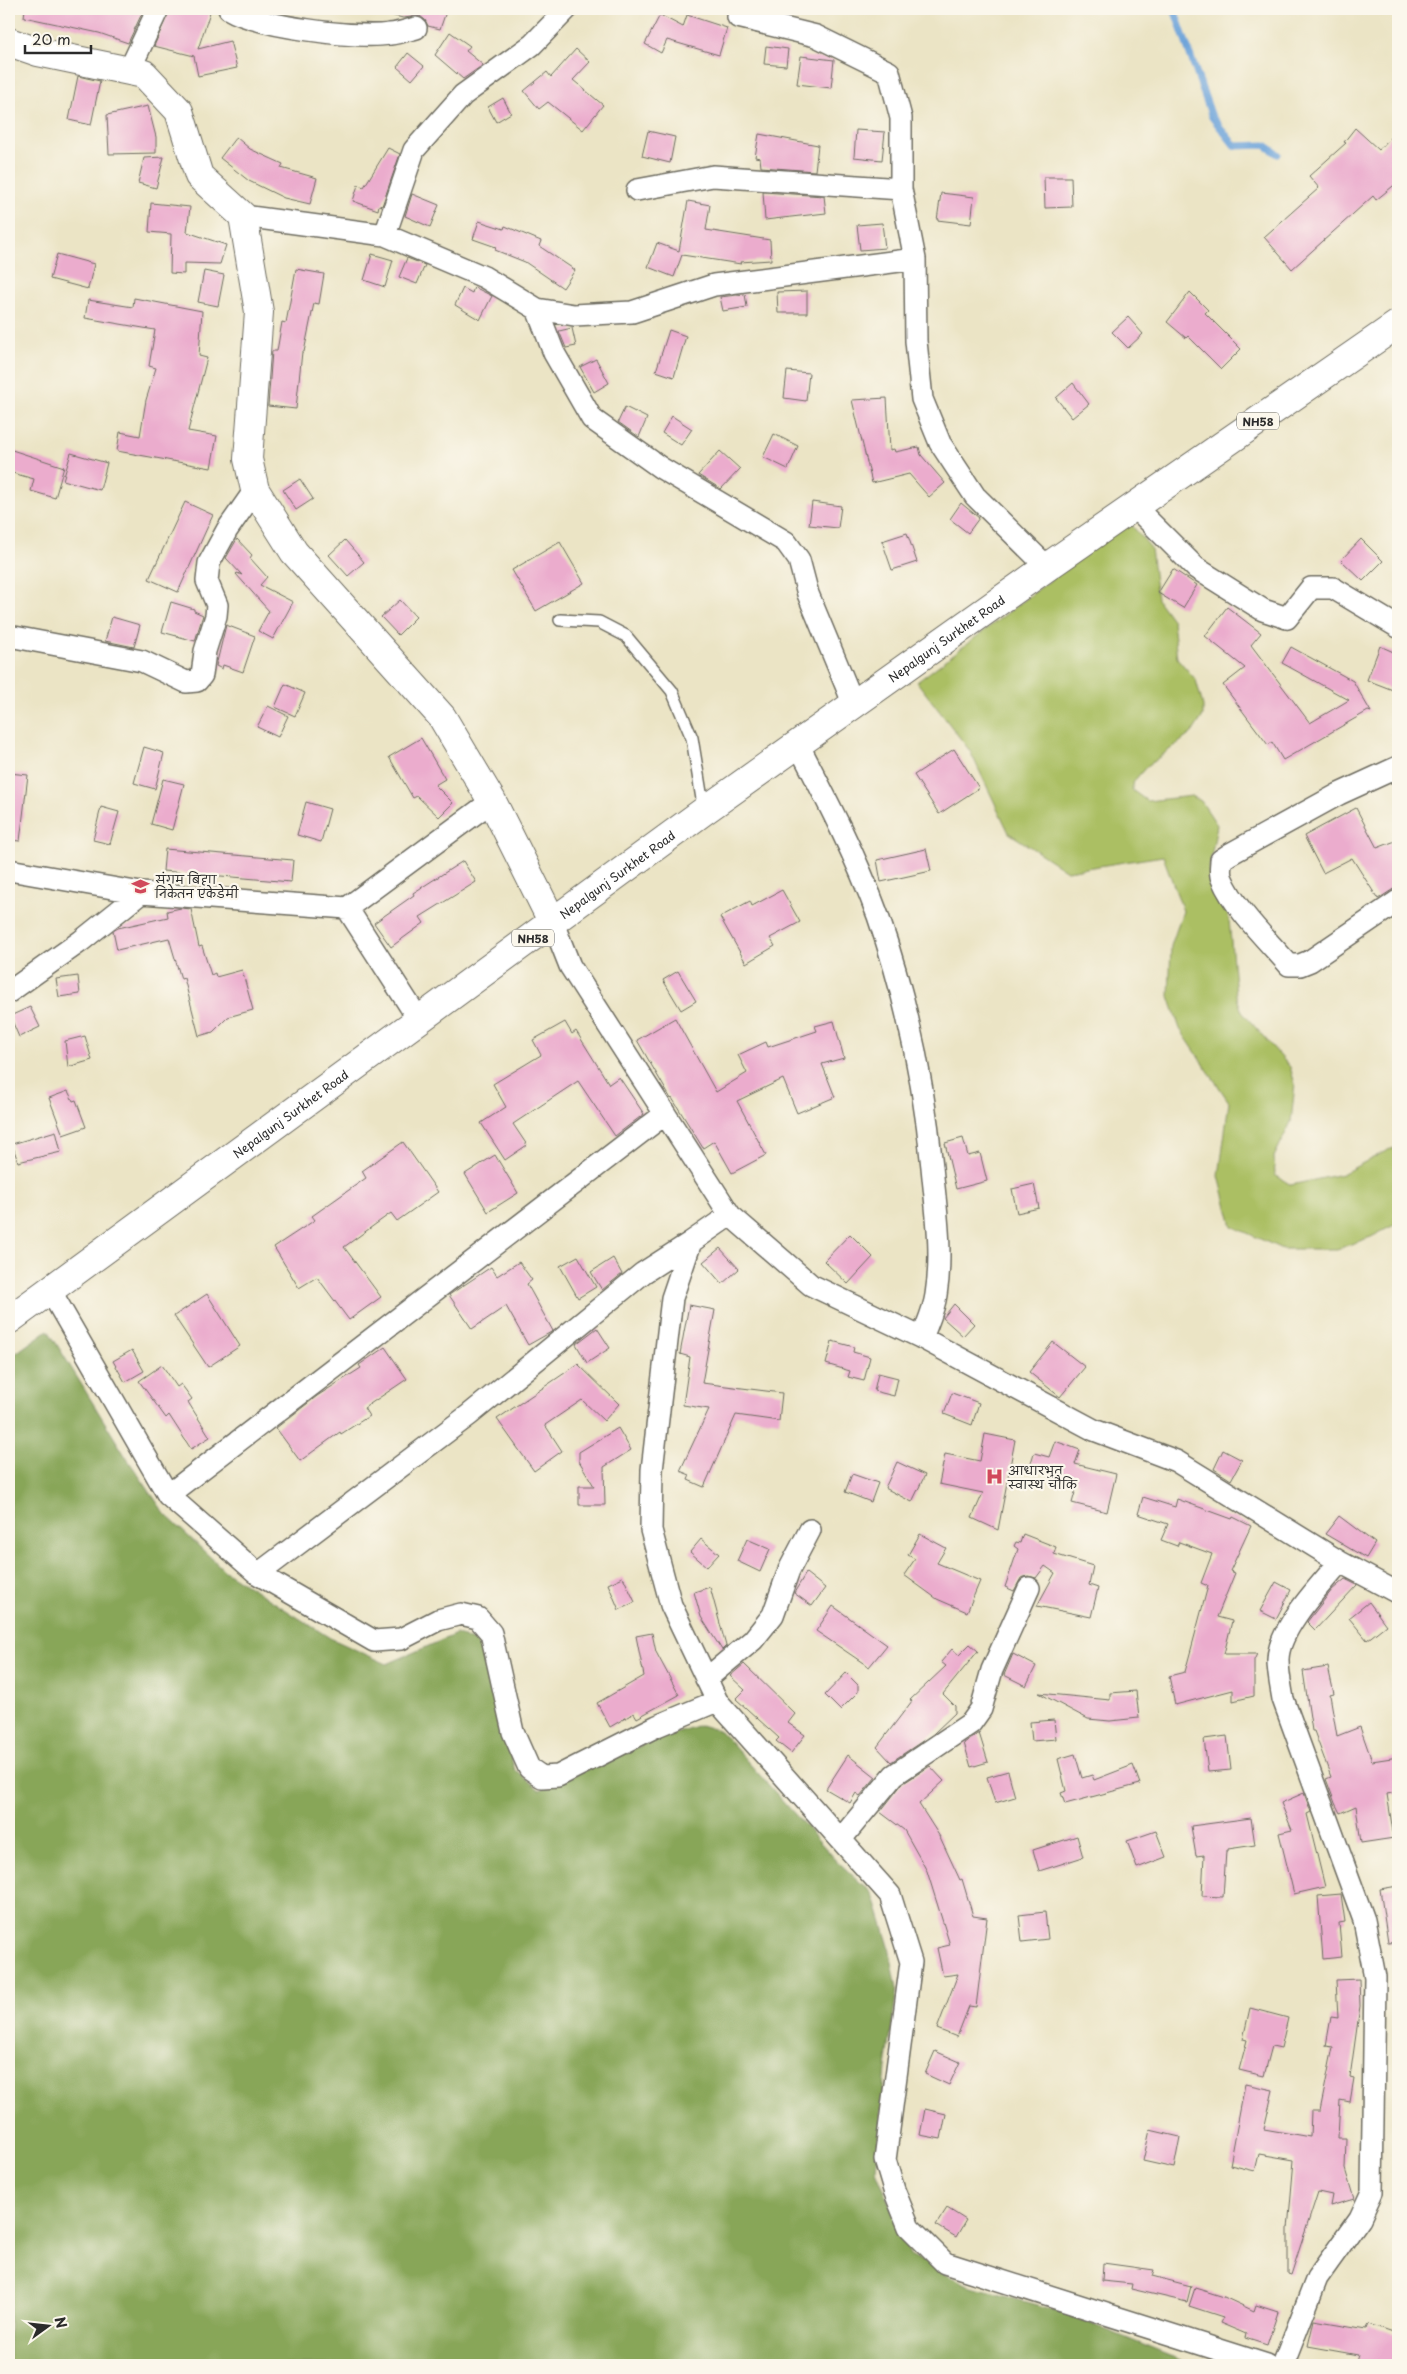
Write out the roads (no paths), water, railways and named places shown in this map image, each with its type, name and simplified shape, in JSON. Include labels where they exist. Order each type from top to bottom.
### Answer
[{"type":"main road","points":[[9,42],[38,52],[144,74],[179,111],[199,176],[243,216],[259,312],[248,459],[255,490],[294,552],[442,717],[492,801],[553,923]]},
{"type":"main road","name":"NH58","points":[[1052,563],[1398,324]]},
{"type":"main road","name":"Nepalgunj Surkhet Road","points":[[9,1320],[704,811],[1052,563]]},
{"type":"street","points":[[129,71],[158,9]]},
{"type":"street","points":[[229,9],[238,14],[286,26],[338,34],[389,35],[416,28]]},
{"type":"street","points":[[385,235],[414,150],[463,95],[532,45],[567,9]]},
{"type":"street","points":[[738,17],[816,36],[889,72],[901,118],[901,189],[915,259],[916,341],[922,399],[940,443],[975,496],[1052,563]]},
{"type":"street","points":[[637,190],[713,176],[901,189]]},
{"type":"street","points":[[243,216],[385,235],[484,277],[537,310],[574,315],[632,312],[714,285],[915,259]]},
{"type":"street","points":[[537,310],[554,353],[592,419],[661,468],[786,542],[799,560],[808,594],[854,705]]},
{"type":"street","points":[[9,636],[142,661],[186,682],[198,682],[202,676],[205,650],[216,616],[217,605],[207,581],[210,564],[227,530],[255,490]]},
{"type":"street","points":[[1126,512],[1196,568],[1263,610],[1287,618],[1312,588],[1333,588],[1398,627]]},
{"type":"street","points":[[798,744],[839,824],[878,916],[899,986],[918,1064],[930,1150],[940,1251],[936,1297],[922,1338]]},
{"type":"street","points":[[1398,767],[1339,794],[1230,854],[1221,860],[1220,869],[1221,878],[1233,897],[1262,935],[1289,965],[1300,965],[1310,961],[1398,901]]},
{"type":"street","points":[[9,870],[141,893],[347,908],[492,801]]},
{"type":"street","points":[[9,992],[80,941],[141,893]]},
{"type":"street","points":[[347,908],[419,1020]]},
{"type":"street","points":[[553,923],[570,966],[607,1020],[730,1215],[811,1285],[922,1338],[1094,1430],[1176,1462],[1340,1562],[1398,1593]]},
{"type":"street","points":[[168,1495],[666,1114]]},
{"type":"street","points":[[258,1574],[469,1415],[643,1273],[730,1215]]},
{"type":"street","points":[[691,1242],[672,1298],[652,1470],[651,1530],[671,1605],[717,1701],[890,1895],[911,1962],[885,2160],[894,2190],[909,2227],[944,2263],[1267,2365]]},
{"type":"street","points":[[50,1290],[168,1495],[258,1574],[374,1641],[401,1639],[438,1620],[461,1614],[478,1618],[491,1633],[513,1732],[529,1768],[542,1776],[558,1776],[657,1726],[717,1701]]},
{"type":"street","points":[[706,1679],[753,1640],[773,1615],[789,1570],[810,1530]]},
{"type":"street","points":[[1283,2365],[1317,2278],[1360,2218],[1372,2192],[1376,2015],[1375,1977],[1370,1946],[1364,1920],[1283,1699],[1277,1660],[1280,1644],[1306,1600],[1340,1562]]},
{"type":"street","points":[[841,1839],[894,1775],[971,1723],[981,1709],[992,1670],[1028,1588]]},
{"type":"lane","points":[[560,620],[599,622],[626,636],[672,691],[692,738],[704,811]]},
{"type":"waterway","points":[[1174,9],[1212,117],[1235,146],[1265,145],[1278,154]]},
{"type":"place","name":"संगम बिद्या निकेतन एकेडेमी","points":[[141,886]]},
{"type":"place","name":"आधारभुत स्वास्थ चौकि","points":[[994,1477]]}]
